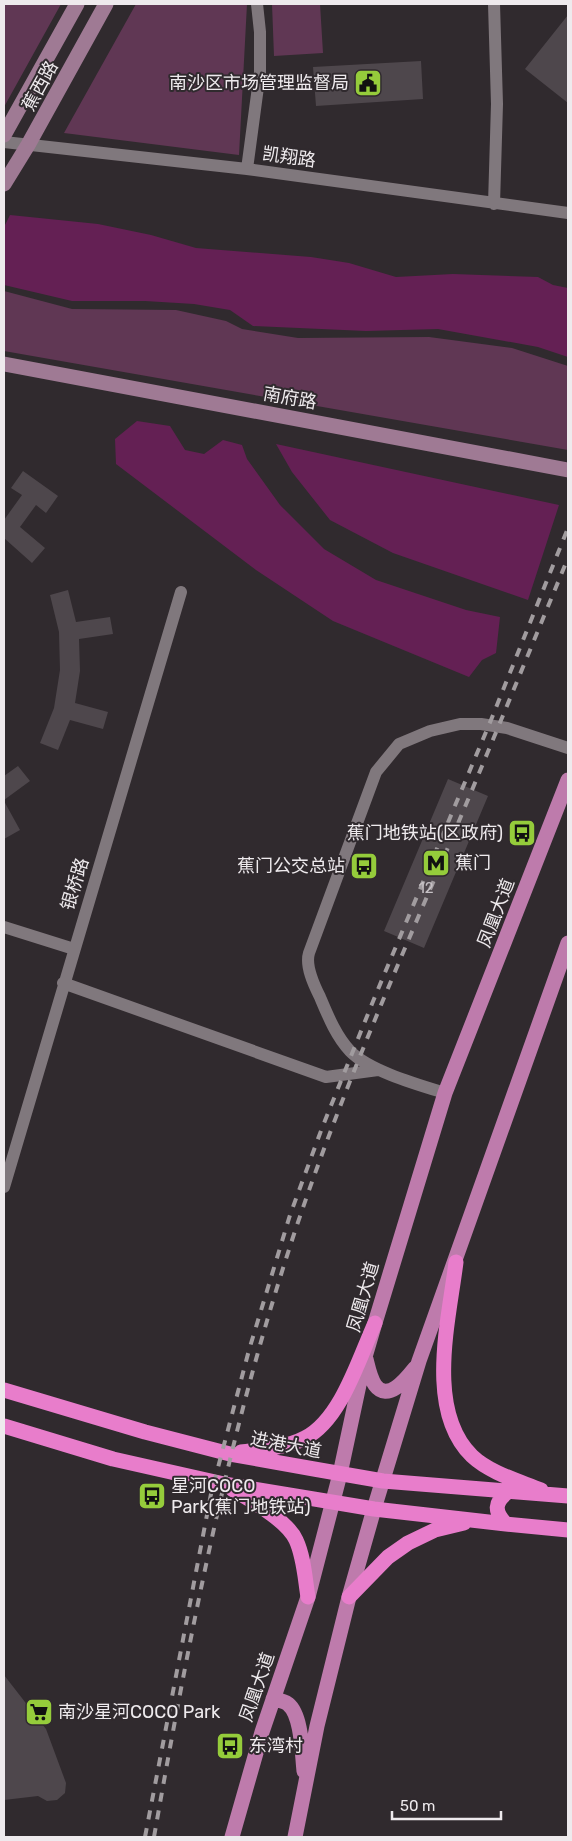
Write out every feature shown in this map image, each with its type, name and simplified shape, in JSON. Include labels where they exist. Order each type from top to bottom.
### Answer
[{"type":"highway","points":[[456,1262],[442,1368],[445,1405],[454,1432],[472,1456],[499,1473],[562,1496]]},
{"type":"highway","points":[[230,1454],[283,1445],[305,1438],[326,1423],[339,1405],[375,1322]]},
{"type":"highway","name":"进港大道","points":[[4,1390],[145,1432],[230,1454],[383,1481],[562,1496]]},
{"type":"highway","points":[[4,1426],[113,1459],[224,1484],[374,1509],[568,1530]]},
{"type":"highway","points":[[224,1484],[265,1509],[296,1538],[304,1568],[308,1597]]},
{"type":"highway","points":[[506,1524],[500,1518],[497,1510],[501,1497],[508,1492]]},
{"type":"highway","points":[[348,1598],[388,1557],[408,1543],[434,1530],[474,1521]]},
{"type":"main road","name":"凤凰大道","points":[[232,1837],[262,1732],[308,1597],[333,1503],[375,1322],[445,1093],[568,780]]},
{"type":"main road","points":[[295,1837],[317,1726],[348,1598],[419,1361],[456,1262],[568,942]]},
{"type":"main road","points":[[366,1357],[375,1385],[381,1390],[387,1391],[396,1388],[406,1380],[419,1361]]},
{"type":"main road","points":[[273,1699],[284,1701],[295,1713],[299,1727],[305,1784]]},
{"type":"street","name":"蕉西路","points":[[4,135],[77,4]]},
{"type":"street","name":"蕉西路","points":[[4,184],[28,145],[106,4]]},
{"type":"street","points":[[247,169],[260,72],[260,32],[257,4]]},
{"type":"street","points":[[494,4],[497,104],[494,204]]},
{"type":"street","name":"凯翔路","points":[[4,142],[247,169],[568,214]]},
{"type":"street","name":"南府路","points":[[4,364],[568,470]]},
{"type":"street","name":"银桥路","points":[[4,1187],[181,592]]},
{"type":"street","points":[[445,1093],[378,1070],[351,1052],[335,1030],[316,988],[307,960],[376,772],[399,744],[430,731],[460,724],[481,724],[507,728],[568,748]]},
{"type":"street","points":[[4,927],[74,949]]},
{"type":"street","points":[[64,983],[326,1077],[378,1070]]},
{"type":"shaded area","points":[[4,4],[61,4],[4,107]]},
{"type":"shaded area","points":[[136,4],[247,4],[239,155],[64,133]]},
{"type":"shaded area","points":[[272,4],[320,4],[323,53],[274,56]]},
{"type":"shaded area","points":[[10,215],[98,224],[151,235],[196,248],[311,257],[349,263],[396,277],[453,274],[538,277],[553,285],[568,288],[568,357],[538,347],[438,329],[366,331],[253,326],[230,310],[194,304],[145,301],[72,301],[4,285],[4,227]]},
{"type":"shaded area","points":[[4,291],[72,309],[176,310],[226,321],[242,329],[298,338],[429,337],[512,348],[568,366],[568,450],[4,351]]},
{"type":"shaded area","points":[[137,421],[170,426],[185,450],[204,454],[223,440],[242,445],[247,459],[280,505],[324,549],[376,580],[466,610],[500,617],[496,653],[482,660],[469,677],[333,621],[256,570],[116,464],[115,439]]},
{"type":"shaded area","points":[[276,444],[559,505],[528,600],[393,553],[330,520],[292,472]]},
{"type":"building","points":[[568,15],[568,103],[525,69]]},
{"type":"building","name":"南沙区市场管理监督局","points":[[421,61],[423,99],[316,106],[313,67]]},
{"type":"building","points":[[23,471],[58,496],[46,513],[36,505],[20,527],[45,548],[32,563],[4,538],[4,520],[22,495],[11,488]]},
{"type":"building","points":[[68,590],[76,622],[110,617],[113,634],[79,639],[80,671],[75,703],[108,712],[103,729],[70,720],[58,750],[40,743],[54,708],[60,670],[59,632],[50,595]]},
{"type":"building","points":[[18,766],[30,781],[4,800],[4,776]]},
{"type":"building","name":"蕉门","points":[[448,779],[488,796],[424,948],[384,931]]},
{"type":"building","points":[[4,801],[20,830],[4,839]]},
{"type":"building","points":[[4,1675],[46,1729],[66,1783],[65,1793],[57,1800],[47,1801],[38,1796],[4,1800]]},
{"type":"railway","points":[[145,1837],[211,1494],[249,1350],[290,1215],[322,1128],[376,994],[491,720],[568,528]]},
{"type":"railway","points":[[154,1837],[180,1692],[226,1476],[264,1333],[301,1212],[337,1114],[397,967],[568,558]]},
{"type":"place","name":"南沙区市场管理监督局","points":[[368,83]]},
{"type":"place","name":"蕉门地铁站(区政府)","points":[[522,833]]},
{"type":"place","name":"蕉门","points":[[436,863]]},
{"type":"place","name":"蕉门公交总站","points":[[364,866]]},
{"type":"place","name":"星河COCO Park(蕉门地铁站)","points":[[152,1496]]},
{"type":"place","name":"南沙星河COCO Park","points":[[39,1712]]},
{"type":"place","name":"东湾村","points":[[230,1746]]}]
